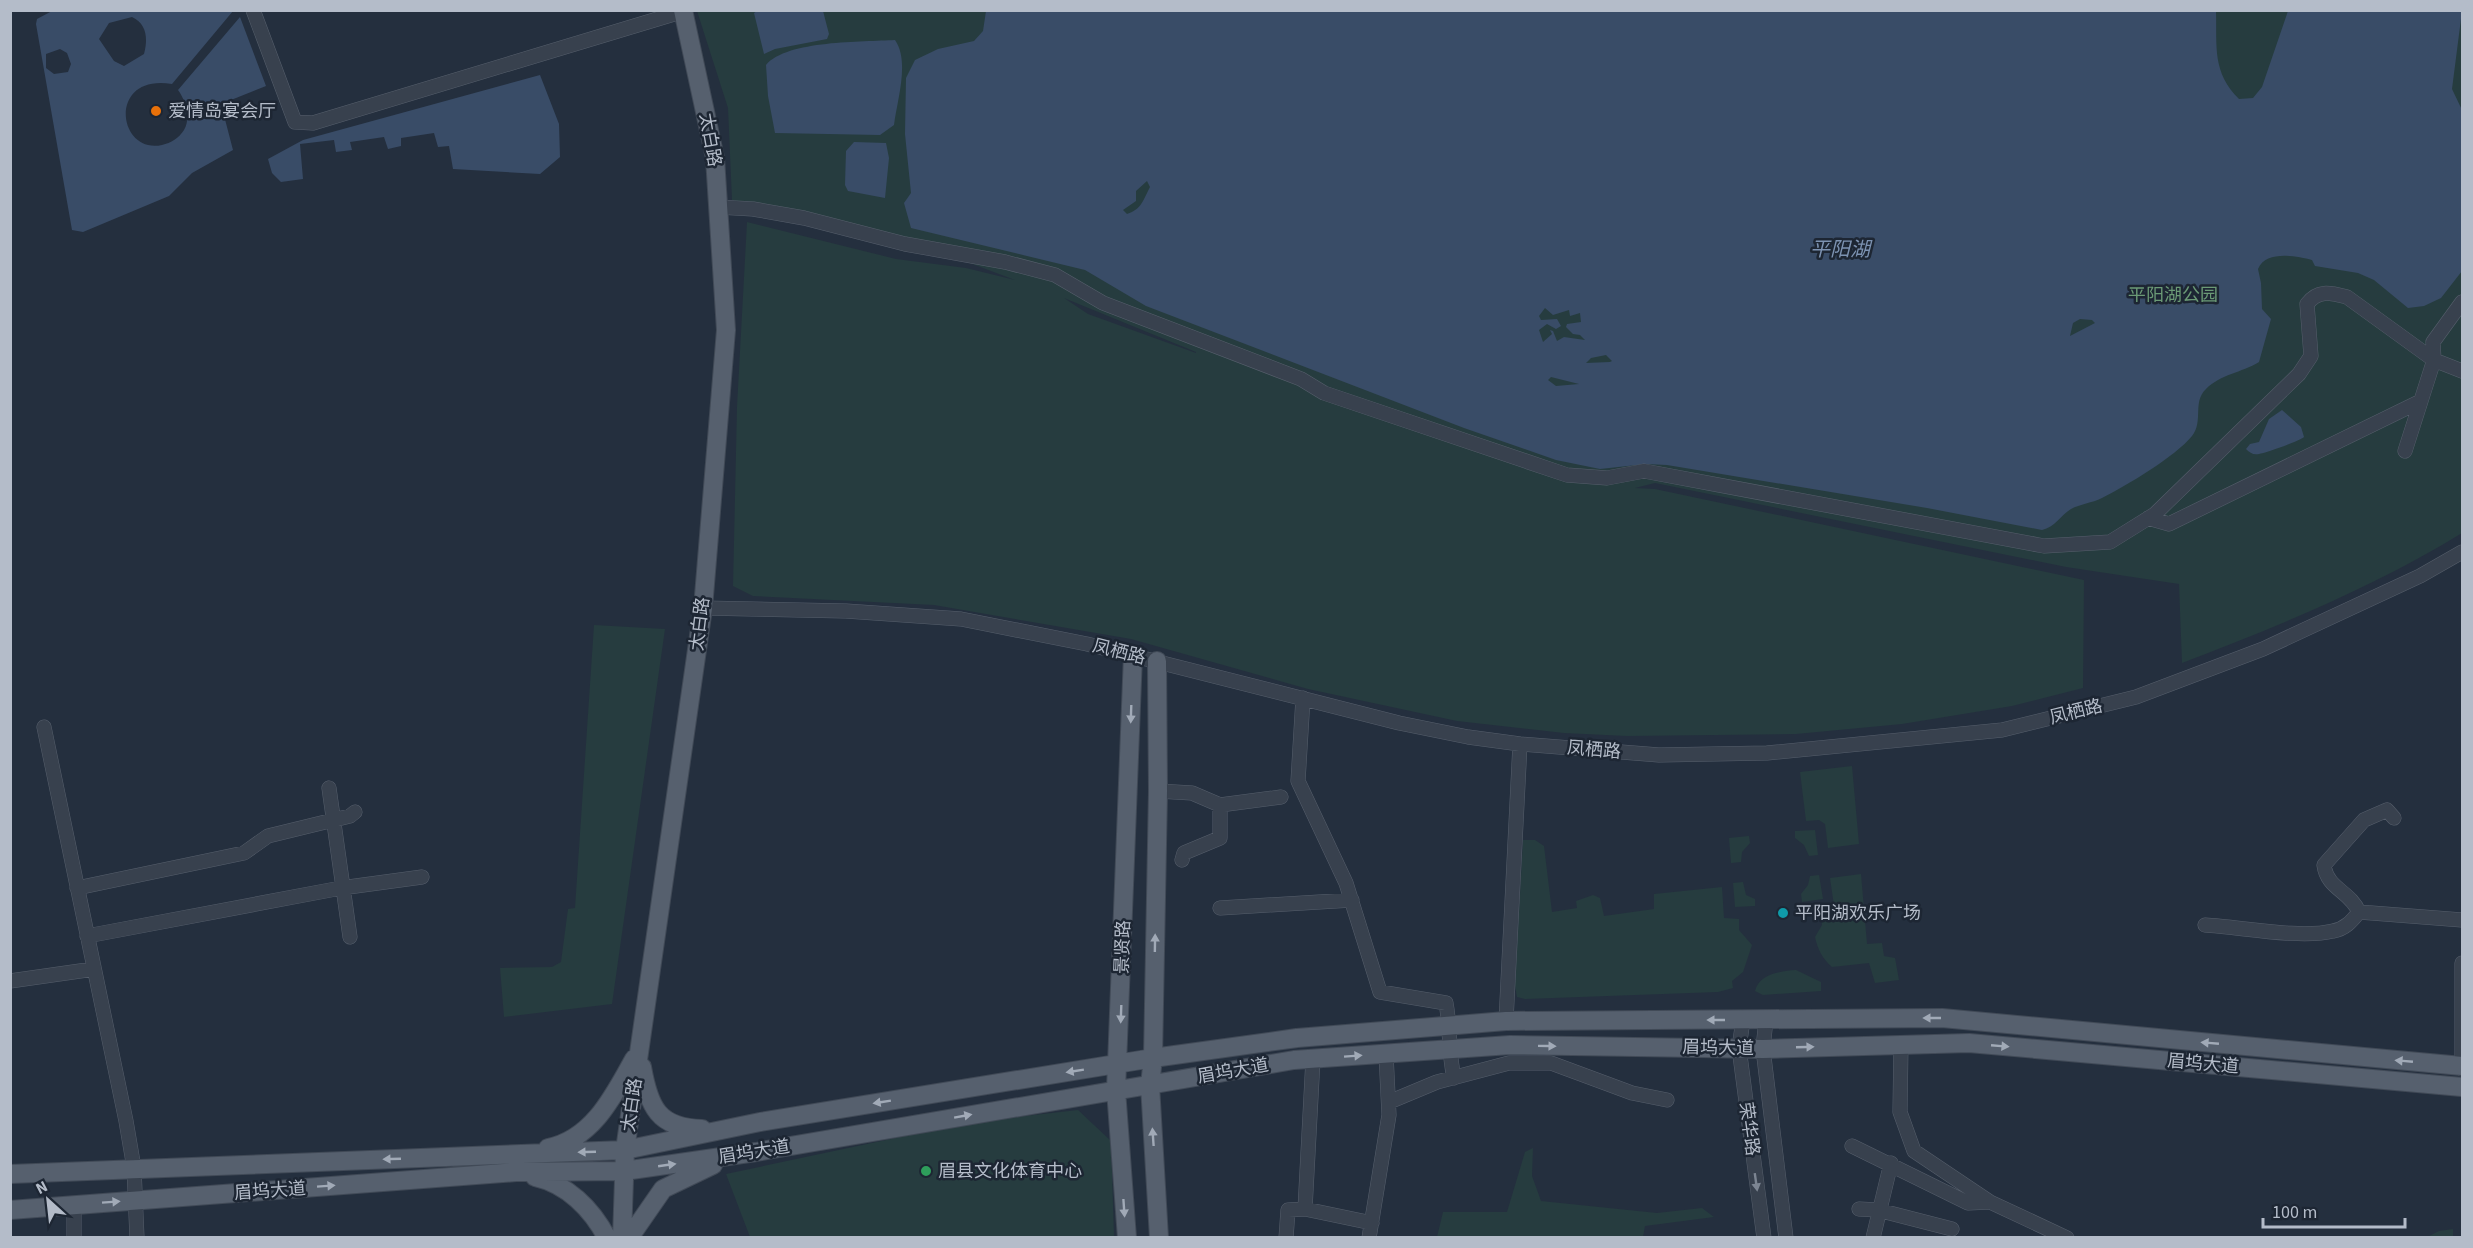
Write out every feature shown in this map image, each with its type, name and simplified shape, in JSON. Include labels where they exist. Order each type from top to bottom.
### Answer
[{"type":"main road","name":"太白路","points":[[622,1238],[625,1150],[703,608],[726,330],[715,158],[684,11]]},
{"type":"main road","name":"景贤路","points":[[1126,1238],[1116,1090],[1119,1064],[1132,655]]},
{"type":"main road","name":"景贤路","points":[[1157,661],[1158,791],[1153,1058],[1150,1085],[1159,1238]]},
{"type":"main road","name":"眉坞大道","points":[[10,1174],[625,1150],[724,1129],[1153,1058],[1296,1038],[1506,1021],[1942,1018],[2462,1067]]},
{"type":"main road","name":"眉坞大道","points":[[10,1209],[516,1172],[624,1171],[742,1154],[1313,1059],[1510,1045],[1763,1049],[1901,1043],[1969,1043],[2463,1087]]},
{"type":"main road","points":[[640,1050],[646,1093],[657,1114],[680,1128],[724,1129]]},
{"type":"main road","points":[[520,1154],[557,1147],[587,1129],[611,1101],[640,1050]]},
{"type":"main road","points":[[628,1238],[663,1189],[691,1174],[742,1154]]},
{"type":"main road","points":[[516,1172],[548,1180],[570,1193],[589,1211],[607,1238]]},
{"type":"street","points":[[253,10],[295,122],[313,123],[684,11]]},
{"type":"street","points":[[718,207],[753,209],[804,218],[905,244],[1005,262],[1055,275],[1103,303],[1301,379],[1324,393],[1567,475],[1607,478],[1644,471],[2044,546],[2110,542],[2148,518],[2299,374],[2311,356],[2306,320],[2307,304],[2312,297],[2332,293],[2347,297],[2434,360],[2463,370]]},
{"type":"street","points":[[2406,451],[2419,402],[2434,360],[2433,342],[2463,302]]},
{"type":"street","points":[[2148,518],[2169,524],[2419,402]]},
{"type":"street","name":"凤栖路","points":[[703,608],[846,611],[962,619],[1132,655],[1399,723],[1520,744],[1659,755],[1767,753],[2002,730],[2136,697],[2263,649],[2420,576],[2463,552]]},
{"type":"street","points":[[1303,698],[1298,781],[1346,882],[1380,992],[1446,1003],[1450,1026],[1448,1049],[1454,1078]]},
{"type":"street","points":[[44,727],[134,1168],[137,1238]]},
{"type":"street","points":[[1506,1021],[1520,744]]},
{"type":"street","points":[[329,788],[341,888],[350,937]]},
{"type":"street","points":[[1158,791],[1192,793],[1221,805],[1281,797]]},
{"type":"street","points":[[1182,860],[1184,853],[1220,838],[1221,805]]},
{"type":"street","points":[[2359,912],[2354,900],[2335,889],[2325,876],[2324,865],[2364,820],[2387,810],[2394,818]]},
{"type":"street","points":[[76,884],[244,853],[268,836],[350,816],[355,812]]},
{"type":"street","points":[[76,884],[159,863]]},
{"type":"street","points":[[87,936],[341,888],[422,877]]},
{"type":"street","points":[[1220,908],[1352,900]]},
{"type":"street","points":[[2359,912],[2463,920]]},
{"type":"street","points":[[2205,925],[2306,933],[2334,931],[2350,924],[2359,912]]},
{"type":"street","points":[[2462,1067],[2463,963]]},
{"type":"street","points":[[10,981],[94,969]]},
{"type":"street","name":"荣华路","points":[[1743,1020],[1739,1048],[1764,1238]]},
{"type":"street","name":"荣华路","points":[[1766,1020],[1763,1049],[1786,1238]]},
{"type":"street","points":[[1901,1043],[1900,1112],[1914,1151],[1990,1202],[2067,1238]]},
{"type":"street","points":[[1369,1238],[1389,1115],[1386,1054]]},
{"type":"street","points":[[1305,1209],[1313,1059]]},
{"type":"street","points":[[1389,1102],[1454,1078],[1509,1063],[1551,1063],[1632,1093],[1667,1100]]},
{"type":"street","points":[[1852,1146],[1891,1163],[1968,1203],[1990,1202]]},
{"type":"street","points":[[1873,1238],[1891,1163]]},
{"type":"street","points":[[74,1205],[74,1238]]},
{"type":"street","points":[[1286,1238],[1288,1210],[1305,1209],[1372,1223]]},
{"type":"street","points":[[1859,1209],[1878,1210],[1952,1229]]},
{"type":"green space","name":"平阳湖公园","points":[[697,11],[2462,11],[2462,533],[2429,553],[2360,588],[2254,635],[2182,663],[2179,584],[2066,567],[1655,483],[1635,488],[1655,489],[2084,580],[2083,688],[2012,706],[1902,724],[1796,734],[1627,736],[1564,733],[1457,721],[1308,689],[1131,639],[934,605],[753,596],[733,586],[737,407],[747,222],[896,259],[966,268],[1015,280],[895,235],[732,200],[728,108]],"holes":[[[1064,298],[1196,352],[1088,314]]]},
{"type":"green space","points":[[594,625],[665,629],[612,1004],[504,1017],[500,968],[552,967],[561,962],[568,909],[575,908]]},
{"type":"green space","points":[[1852,766],[1859,844],[1828,848],[1825,824],[1819,820],[1806,821],[1800,772]]},
{"type":"green space","points":[[1815,830],[1818,855],[1809,856],[1804,845],[1795,838],[1795,831]]},
{"type":"green space","points":[[1749,836],[1750,843],[1742,852],[1741,862],[1731,863],[1729,838]]},
{"type":"green space","points":[[1523,840],[1535,840],[1544,846],[1552,912],[1577,908],[1576,901],[1593,895],[1600,898],[1604,916],[1654,909],[1654,894],[1722,887],[1724,918],[1739,919],[1739,930],[1752,945],[1743,972],[1732,981],[1733,988],[1718,992],[1525,999],[1517,997],[1515,986]]},
{"type":"green space","points":[[1861,874],[1867,944],[1882,943],[1884,956],[1895,958],[1899,980],[1875,983],[1869,963],[1832,967],[1823,957],[1818,946],[1815,937],[1822,925],[1820,910],[1834,906],[1830,878]]},
{"type":"green space","points":[[1819,875],[1823,899],[1802,902],[1801,894],[1808,885],[1810,876]]},
{"type":"green space","points":[[1743,882],[1746,895],[1755,899],[1755,906],[1735,907],[1733,883]]},
{"type":"green space","points":[[1796,970],[1821,982],[1821,991],[1763,995],[1755,991],[1757,985],[1766,977]]},
{"type":"green space","name":"眉县文化体育中心","points":[[1078,1110],[1111,1141],[1114,1237],[750,1237],[726,1174],[971,1122]]},
{"type":"green space","points":[[1533,1148],[1532,1176],[1541,1201],[1657,1213],[1702,1208],[1714,1217],[1645,1226],[1643,1237],[1437,1237],[1443,1212],[1507,1212],[1525,1152]]},
{"type":"green space","points":[[2453,1229],[2453,1237],[2427,1237],[2439,1231]]},
{"type":"water","points":[[52,11],[233,11],[172,84],[151,84],[137,90],[128,101],[126,114],[128,127],[135,138],[147,145],[165,144],[182,133],[187,115],[185,104],[178,90],[240,17],[266,86],[221,104],[233,150],[192,173],[169,196],[83,232],[72,230],[36,24],[37,19]],"holes":[[[132,17],[141,24],[145,32],[145,48],[144,54],[124,66],[114,61],[99,39],[109,23]],[[60,49],[67,53],[71,64],[68,72],[54,74],[46,68],[46,54]]]},
{"type":"water","points":[[757,11],[823,11],[829,34],[827,39],[775,49],[764,54],[754,13]]},
{"type":"water","name":"平阳湖","points":[[986,11],[2216,11],[2220,69],[2230,89],[2239,99],[2253,98],[2262,87],[2288,11],[2462,11],[2452,89],[2462,110],[2462,271],[2441,298],[2424,306],[2408,308],[2374,280],[2358,273],[2315,266],[2312,260],[2298,257],[2282,256],[2268,259],[2258,269],[2262,309],[2271,319],[2259,362],[2218,380],[2206,389],[2200,400],[2195,430],[2185,444],[2175,452],[2112,493],[2071,509],[2042,530],[1927,508],[1667,465],[1646,464],[1600,469],[1556,460],[1464,428],[1146,306],[1085,270],[911,228],[904,203],[911,193],[905,134],[906,78],[915,60],[938,49],[974,41],[983,31]],"holes":[[[1147,181],[1150,187],[1141,204],[1136,210],[1127,214],[1123,210],[1136,201],[1136,191]],[[1545,308],[1553,315],[1569,310],[1570,316],[1580,313],[1581,322],[1567,324],[1566,327],[1573,334],[1580,335],[1585,340],[1564,337],[1557,341],[1553,331],[1550,330],[1552,334],[1543,342],[1539,330],[1547,324],[1556,329],[1561,326],[1557,319],[1541,320],[1539,316]],[[2080,319],[2092,320],[2095,323],[2070,336],[2073,323]],[[1606,355],[1612,361],[1586,363],[1591,358]],[[1551,377],[1579,384],[1556,386],[1548,380]]]},
{"type":"water","points":[[895,40],[902,59],[902,70],[894,125],[880,135],[775,133],[768,96],[766,65],[776,57],[791,51],[826,44]]},
{"type":"water","points":[[540,75],[559,124],[560,157],[540,174],[453,169],[449,146],[438,147],[434,133],[401,138],[401,146],[388,149],[384,137],[350,142],[352,150],[336,152],[334,140],[300,144],[303,179],[281,182],[272,173],[268,159],[303,140]]},
{"type":"water","points":[[854,142],[886,143],[889,158],[885,198],[848,191],[845,185],[846,151]]},
{"type":"water","points":[[2282,410],[2301,427],[2304,437],[2262,453],[2249,452],[2246,449],[2250,444],[2259,442],[2269,419]]},
{"type":"place","name":"爱情岛宴会厅","points":[[156,111]]},
{"type":"place","name":"平阳湖欢乐广场","points":[[1783,913]]},
{"type":"place","name":"眉县文化体育中心","points":[[926,1171]]}]
